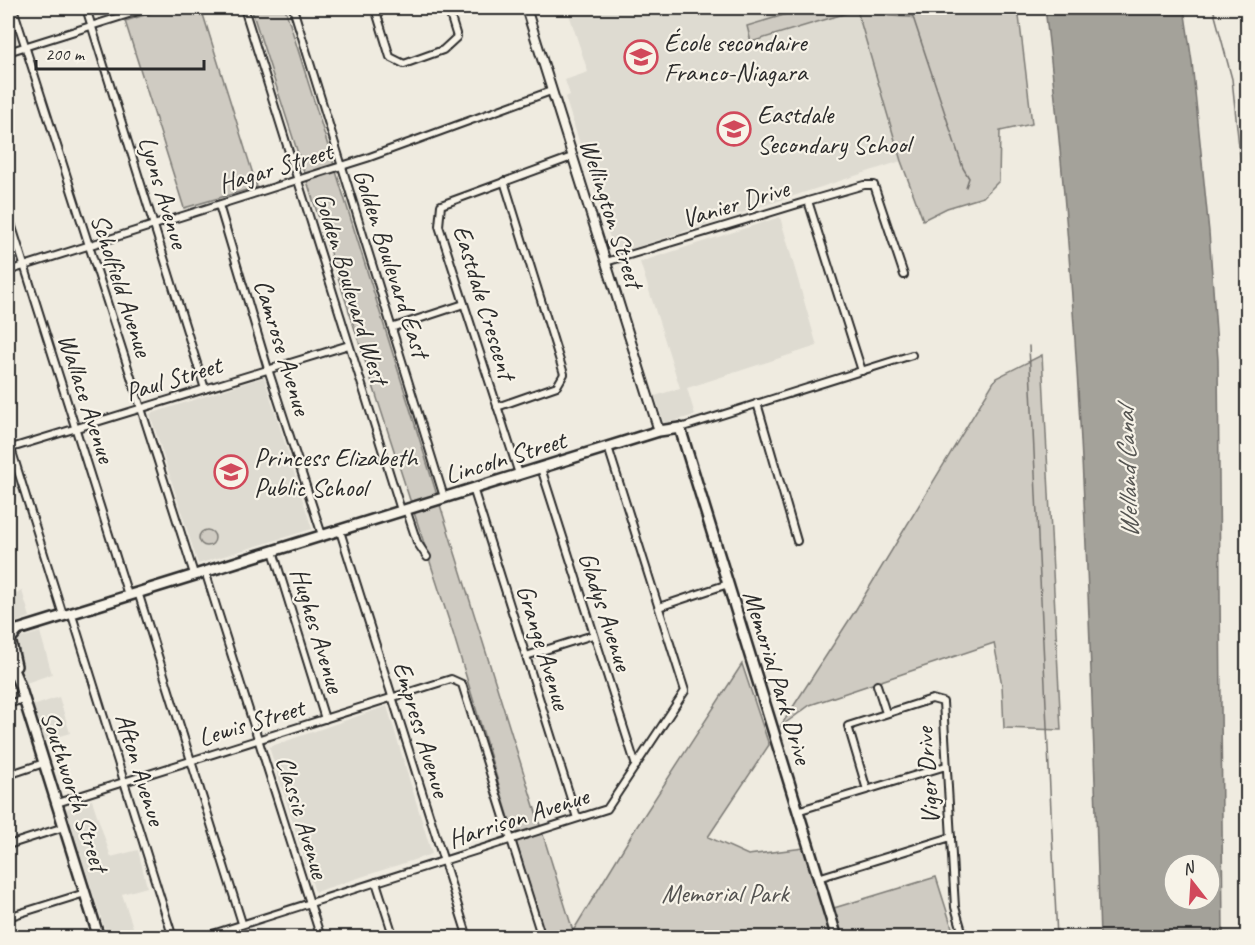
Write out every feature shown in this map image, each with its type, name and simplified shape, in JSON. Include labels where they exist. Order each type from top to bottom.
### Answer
[{"type":"main road","name":"Lincoln Street","points":[[8,633],[658,431],[680,428]]},
{"type":"main road","name":"Memorial Park Drive","points":[[680,428],[837,938]]},
{"type":"main road","points":[[20,629],[12,635],[10,643],[20,686]]},
{"type":"main road","name":"Southworth Street","points":[[8,658],[20,686],[99,938]]},
{"type":"street","name":"Scholfield Avenue","points":[[13,8],[194,574]]},
{"type":"street","name":"Lyons Avenue","points":[[86,8],[205,389]]},
{"type":"street","points":[[8,52],[148,8]]},
{"type":"street","name":"Golden Boulevard West","points":[[244,8],[349,345],[404,510],[417,542],[427,557]]},
{"type":"street","name":"Golden Boulevard East","points":[[293,8],[340,167],[394,327],[444,497]]},
{"type":"street","points":[[375,8],[390,57],[404,64],[443,50],[458,38],[448,8]]},
{"type":"street","name":"Wellington Street","points":[[526,8],[658,431]]},
{"type":"street","name":"Hagar Street","points":[[8,271],[340,167],[551,91]]},
{"type":"street","name":"Eastdale Crescent","points":[[519,474],[439,226],[441,205],[572,157]]},
{"type":"street","points":[[496,407],[557,386],[564,374],[504,181]]},
{"type":"street","points":[[808,201],[864,185],[874,185],[904,275]]},
{"type":"street","name":"Vanier Drive","points":[[606,262],[808,201],[862,370]]},
{"type":"street","name":"Camrose Avenue","points":[[219,205],[268,369],[322,535]]},
{"type":"street","name":"Wallace Avenue","points":[[8,214],[76,428],[192,761],[242,923]]},
{"type":"street","points":[[394,327],[464,304]]},
{"type":"street","name":"Paul Street","points":[[9,449],[349,345]]},
{"type":"street","name":"Lincoln Street","points":[[680,428],[912,356]]},
{"type":"street","points":[[757,403],[797,542]]},
{"type":"street","name":"Afton Avenue","points":[[8,439],[9,449],[125,782],[173,938]]},
{"type":"street","name":"Harrison Avenue","points":[[200,938],[607,809],[685,691],[608,447]]},
{"type":"street","name":"Gladys Avenue","points":[[541,468],[636,766]]},
{"type":"street","name":"Grange Avenue","points":[[473,488],[577,818]]},
{"type":"street","name":"Empress Avenue","points":[[340,531],[468,938]]},
{"type":"street","name":"Hughes Avenue","points":[[273,551],[325,719]]},
{"type":"street","name":"Classic Avenue","points":[[205,572],[321,938]]},
{"type":"street","points":[[659,607],[728,585]]},
{"type":"street","points":[[526,656],[593,635]]},
{"type":"street","name":"Lewis Street","points":[[57,803],[452,679],[462,684],[511,840]]},
{"type":"street","points":[[878,685],[886,713]]},
{"type":"street","points":[[8,704],[24,699]]},
{"type":"street","name":"Viger Drive","points":[[867,790],[848,726],[932,699],[943,702],[956,914],[967,938]]},
{"type":"street","points":[[8,775],[44,763]]},
{"type":"street","points":[[797,811],[946,766]]},
{"type":"street","points":[[8,845],[64,828]]},
{"type":"street","points":[[818,878],[951,837]]},
{"type":"street","points":[[511,840],[542,938]]},
{"type":"street","points":[[376,882],[394,938]]},
{"type":"street","points":[[8,916],[85,893]]},
{"type":"shaded area","name":"Eastdale Secondary School","points":[[567,8],[807,8],[748,26],[752,42],[857,10],[901,161],[615,254],[565,97],[570,95],[565,80],[588,72]]},
{"type":"shaded area","points":[[780,217],[817,346],[687,388],[695,415],[664,424],[655,396],[680,388],[640,262]]},
{"type":"shaded area","name":"Princess Elizabeth Public School","points":[[264,377],[312,529],[198,564],[150,414]]},
{"type":"shaded area","points":[[22,591],[30,617],[8,625],[8,596]]},
{"type":"shaded area","points":[[40,632],[52,674],[26,683],[12,641]]},
{"type":"shaded area","points":[[59,697],[70,733],[43,741],[33,706]]},
{"type":"shaded area","points":[[387,706],[432,854],[315,892],[269,747]]},
{"type":"shaded area","points":[[92,800],[111,857],[138,850],[147,887],[122,894],[133,927],[107,936],[66,809]]},
{"type":"green space","points":[[168,8],[201,8],[257,187],[184,208],[125,21]]},
{"type":"green space","name":"Memorial Park","points":[[251,8],[285,8],[573,931],[634,831],[742,664],[769,745],[708,837],[748,855],[804,848],[824,911],[936,877],[955,937],[545,937],[453,633]]},
{"type":"green space","points":[[807,8],[1018,8],[1032,124],[1000,131],[999,181],[983,197],[947,208],[923,220],[901,161],[857,10],[751,42],[747,26]]},
{"type":"green space","points":[[1042,355],[1061,730],[1004,728],[1002,685],[994,643],[810,705],[780,727],[855,611],[996,378]]},
{"type":"green space","points":[[207,530],[213,532],[215,538],[213,544],[207,546],[201,544],[199,538],[201,532]]},
{"type":"water","name":"Welland Canal","points":[[1045,8],[1184,8],[1192,62],[1209,232],[1218,360],[1223,937],[1100,937],[1083,472],[1068,240]]},
{"type":"waterway","points":[[832,12],[838,8]]},
{"type":"waterway","points":[[876,8],[888,16],[911,17]]},
{"type":"waterway","points":[[910,8],[963,168],[969,178],[966,187]]},
{"type":"waterway","points":[[1213,8],[1232,79],[1248,234]]},
{"type":"waterway","points":[[1029,346],[1057,938]]},
{"type":"place","name":"École secondaire Franco-Niagara","points":[[641,57]]},
{"type":"place","name":"Eastdale Secondary School","points":[[734,129]]},
{"type":"place","name":"Princess Elizabeth Public School","points":[[231,472]]}]
